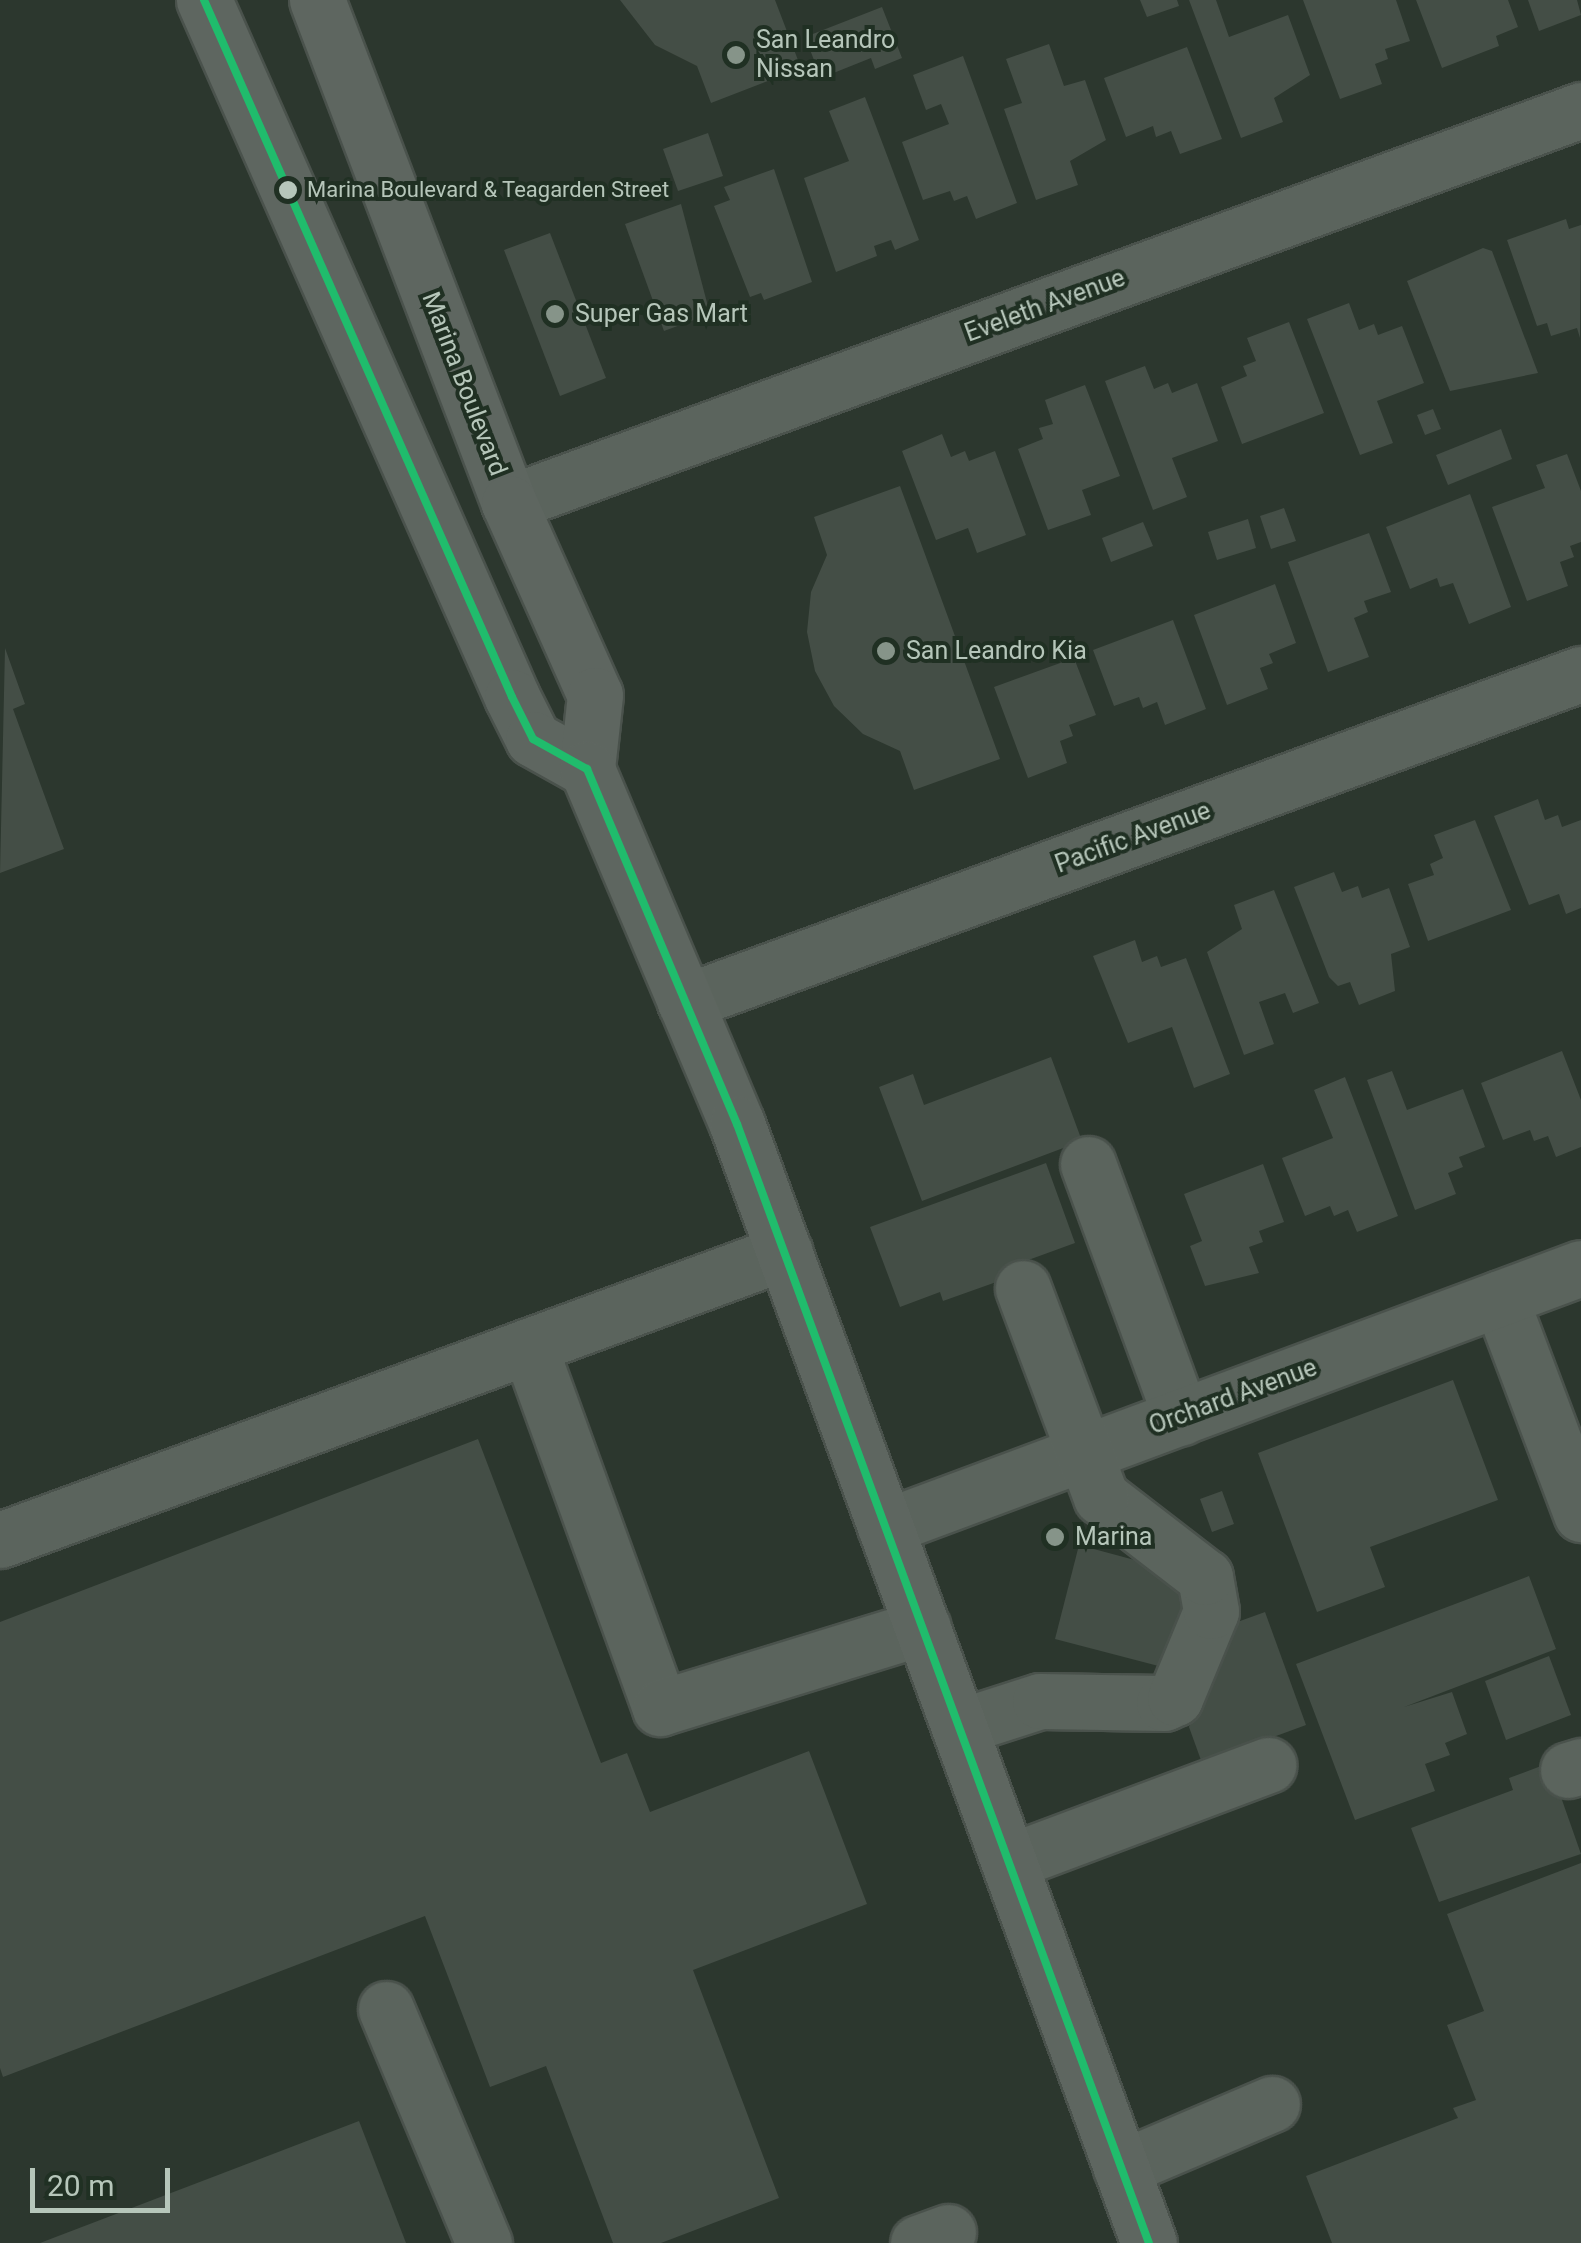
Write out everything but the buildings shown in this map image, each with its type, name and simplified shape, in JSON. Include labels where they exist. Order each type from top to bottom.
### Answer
[{"type":"main road","points":[[204,0],[512,697],[533,739],[587,769]]},
{"type":"main road","name":"Marina Boulevard","points":[[317,0],[509,503],[595,696],[587,769],[785,1252],[1149,2243]]},
{"type":"street","name":"Eveleth Avenue","points":[[509,503],[1581,110]]},
{"type":"street","name":"Pacific Avenue","points":[[685,1002],[1581,674]]},
{"type":"street","points":[[1088,1164],[1181,1417]]},
{"type":"street","points":[[0,1540],[785,1252]]},
{"type":"street","name":"Orchard Avenue","points":[[885,1526],[1581,1268]]},
{"type":"street","points":[[959,1727],[1040,1701],[1143,1705],[1174,1698],[1212,1594],[1205,1577],[1101,1497],[1023,1288]]},
{"type":"street","points":[[1500,1298],[1581,1514]]},
{"type":"street","points":[[529,1346],[660,1708],[923,1627]]},
{"type":"street","points":[[1008,1862],[1268,1765]]},
{"type":"street","points":[[386,2009],[484,2243]]},
{"type":"street","points":[[1122,2168],[1272,2104]]},
{"type":"transit line","points":[[204,0],[512,697],[533,739],[587,769],[737,1124],[1149,2243]]},
{"type":"place","name":"San Leandro Nissan","points":[[736,55]]},
{"type":"place","name":"Marina Boulevard & Teagarden Street","points":[[288,190]]},
{"type":"place","name":"Super Gas Mart","points":[[555,314]]},
{"type":"place","name":"San Leandro Kia","points":[[886,651]]},
{"type":"place","name":"Marina","points":[[1055,1537]]}]
